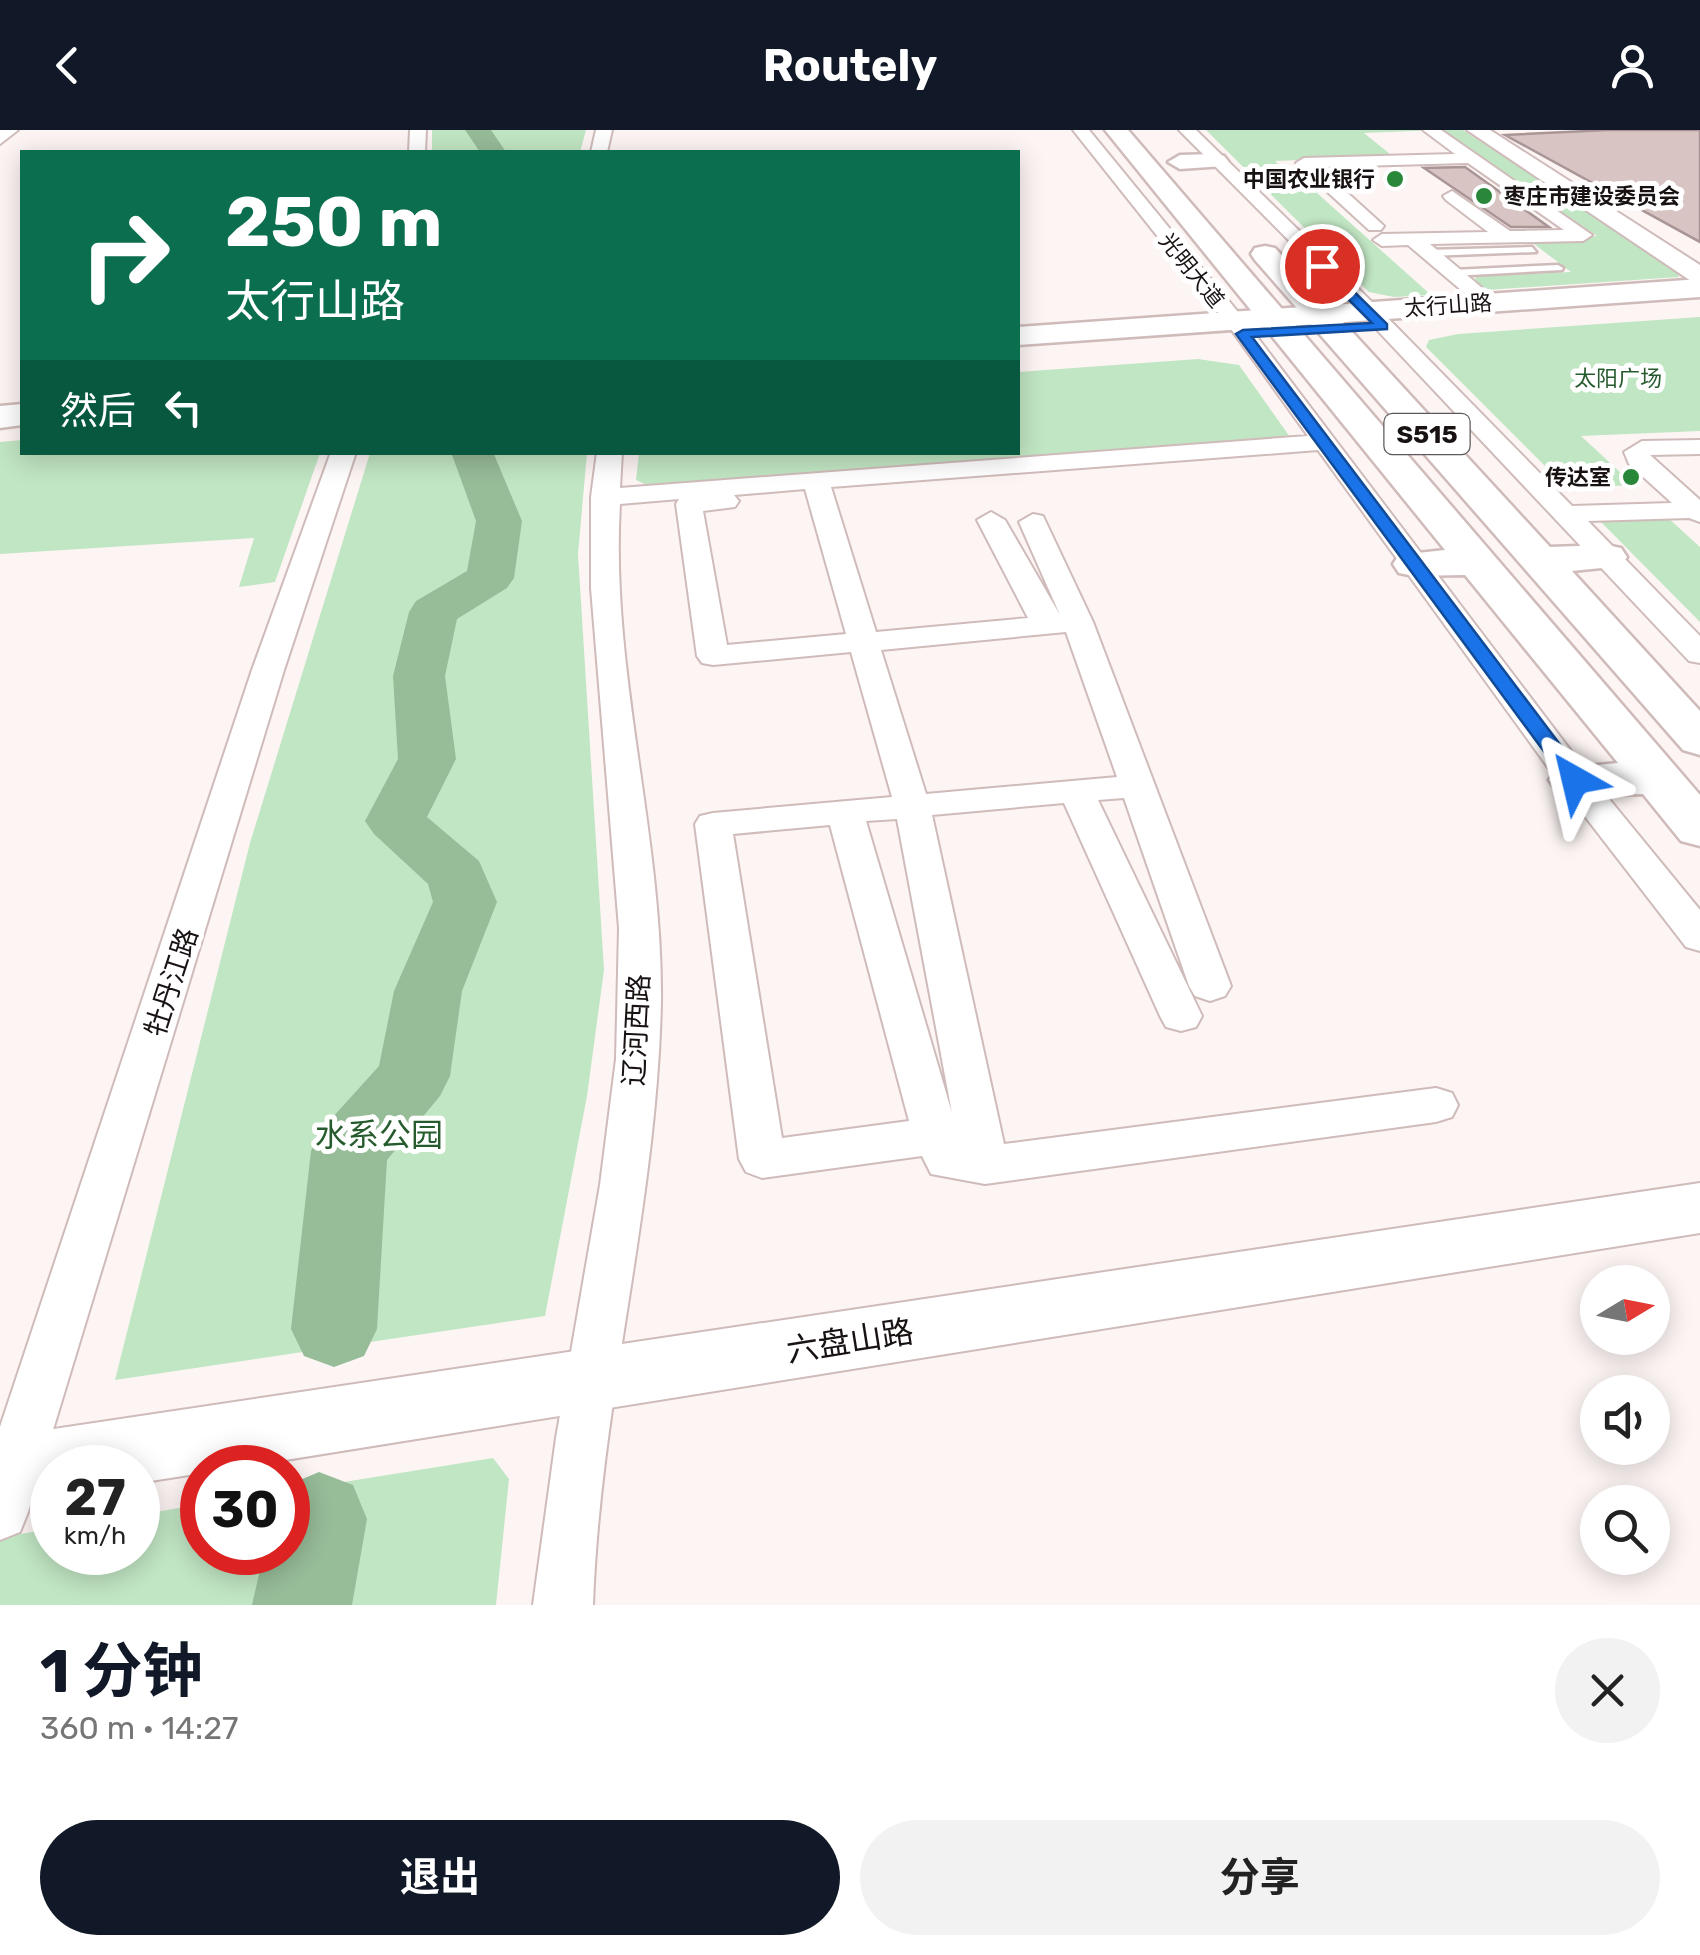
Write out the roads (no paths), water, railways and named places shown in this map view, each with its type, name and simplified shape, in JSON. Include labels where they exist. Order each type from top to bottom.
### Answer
[{"type":"main road","points":[[1147,146],[1216,161]]},
{"type":"main road","name":"光明大道","points":[[1147,146],[1326,322],[1700,740]]},
{"type":"main road","name":"光明大道","points":[[1147,146],[1259,326],[1476,562],[1700,829]]},
{"type":"main road","name":"太行山路","points":[[1376,318],[1445,298],[1488,302],[1700,288]]},
{"type":"main road","name":"太行山路","points":[[1020,336],[1700,305]]},
{"type":"main road","name":"太行山路","points":[[1020,348],[1259,326]]},
{"type":"main road","points":[[1539,560],[1606,557]]},
{"type":"main road","points":[[1414,564],[1476,562]]},
{"type":"main road","points":[[1575,780],[1656,778]]},
{"type":"street","points":[[0,138],[8,130]]},
{"type":"street","name":"光明大道","points":[[1081,130],[1147,146]]},
{"type":"street","points":[[1410,266],[1382,240],[1420,246],[1583,235],[1431,130]]},
{"type":"street","points":[[1476,130],[1700,276]]},
{"type":"street","points":[[1375,226],[1304,163],[1472,158]]},
{"type":"street","name":"S515","points":[[1216,161],[1376,318],[1700,654]]},
{"type":"street","points":[[1452,196],[1510,237]]},
{"type":"street","points":[[1420,246],[1488,302]]},
{"type":"street","name":"光明大道","points":[[1259,326],[1326,442],[1414,564],[1575,780],[1700,936]]},
{"type":"street","points":[[1062,624],[714,656],[689,504],[817,488],[1326,442]]},
{"type":"street","points":[[1698,512],[1638,458],[1637,452],[1642,448],[1700,447]]},
{"type":"street","name":"牡丹江路","points":[[5,1484],[268,670],[343,455]]},
{"type":"street","name":"辽河西路","points":[[563,1605],[629,1129],[640,999],[636,892],[603,558],[610,455]]},
{"type":"street","points":[[1541,490],[1670,486]]},
{"type":"street","points":[[604,497],[817,488]]},
{"type":"street","points":[[817,488],[912,806],[986,1164]]},
{"type":"street","points":[[1564,514],[1698,512]]},
{"type":"street","points":[[991,520],[1062,624]]},
{"type":"street","points":[[1033,522],[1062,624],[1136,786],[1210,986]]},
{"type":"street","points":[[936,1136],[762,1159],[713,824],[1136,786]]},
{"type":"street","points":[[1076,792],[1180,1016]]},
{"type":"street","points":[[845,812],[936,1136],[947,1161],[986,1164],[1436,1105]]},
{"type":"street","name":"六盘山路","points":[[5,1484],[592,1381],[1700,1208]]},
{"type":"lane","points":[[1452,273],[1558,268],[1510,237]]},
{"type":"lane","points":[[1420,246],[1532,250]]},
{"type":"waterway","points":[[478,130],[492,150]]},
{"type":"waterway","points":[[334,1329],[349,1151],[414,1076],[428,991],[465,902],[457,876],[395,821],[427,759],[419,676],[434,612],[490,578],[499,521],[473,455]]},
{"type":"waterway","points":[[302,1605],[319,1519]]},
{"type":"place","name":"中国农业银行","points":[[1395,179]]},
{"type":"place","name":"枣庄市建设委员会","points":[[1484,196]]},
{"type":"place","name":"传达室","points":[[1631,477]]},
{"type":"park label","name":"太阳广场","points":[[1618,378]]},
{"type":"park label","name":"水系公园","points":[[379,1135]]}]
